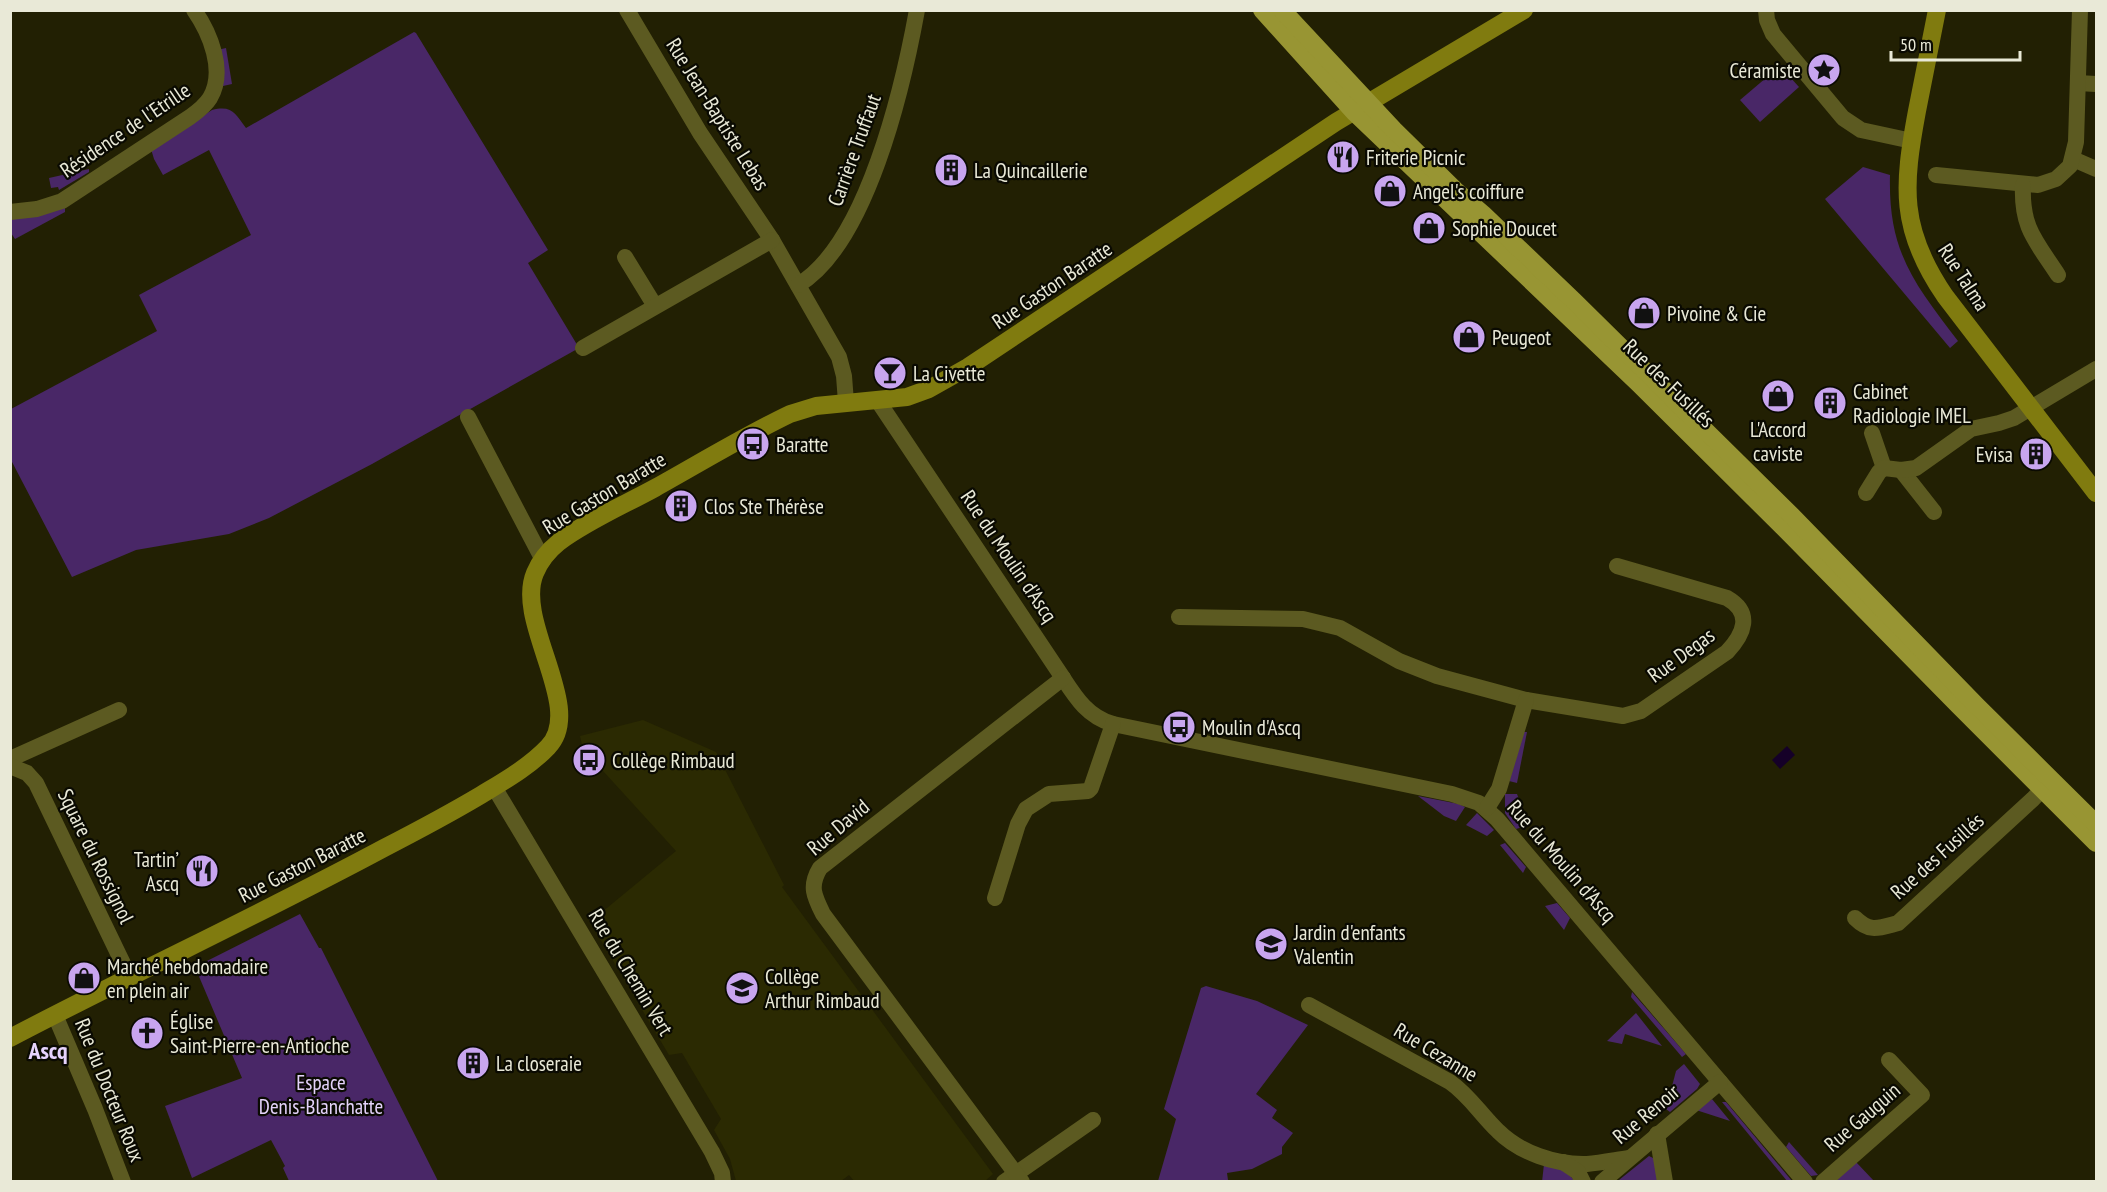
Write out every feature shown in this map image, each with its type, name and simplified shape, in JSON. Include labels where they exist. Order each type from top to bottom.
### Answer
[{"type":"main road","name":"Rue des Fusillés","points":[[1262,10],[1362,108],[1483,214],[1792,516],[2046,784],[2097,843]]},
{"type":"main road","name":"Rue des Fusillés","points":[[1281,10],[1362,108]]},
{"type":"main road","name":"Rue des Fusillés","points":[[2046,784],[2097,824]]},
{"type":"street","name":"Résidence de l'Etrille","points":[[10,212],[36,209],[62,201],[190,117],[206,104],[215,85],[215,60],[210,40],[194,10]]},
{"type":"street","name":"Rue Jean-Baptiste Lebas","points":[[627,10],[693,121],[772,240],[798,285],[842,365],[846,402]]},
{"type":"street","name":"Carrière Truffaut","points":[[798,285],[824,263],[841,241],[857,213],[894,108],[917,10]]},
{"type":"street","name":"Rue Gaston Baratte","points":[[10,1038],[446,815],[528,765],[547,748],[556,736],[560,710],[536,625],[531,595],[532,584],[543,560],[560,541],[770,424],[802,409],[846,402],[878,401],[918,394],[968,367],[1311,138],[1524,10]]},
{"type":"street","points":[[1766,10],[1769,28],[1773,34],[1843,118],[1861,130],[1912,141]]},
{"type":"street","name":"Rue Talma","points":[[1937,10],[1912,141],[1906,191],[1910,218],[1922,257],[1945,296],[2097,493]]},
{"type":"street","points":[[1936,175],[2038,185],[2056,179],[2070,166],[2073,159],[2078,82],[2080,10]]},
{"type":"street","points":[[2078,82],[2097,84]]},
{"type":"street","points":[[2073,159],[2097,169]]},
{"type":"street","points":[[2024,185],[2022,204],[2026,223],[2058,275]]},
{"type":"street","points":[[583,348],[772,240]]},
{"type":"street","points":[[625,257],[655,306]]},
{"type":"street","points":[[1866,493],[1884,468],[1901,470],[1921,466],[1971,429],[2006,421],[2097,369]]},
{"type":"street","name":"Rue du Moulin d'Ascq","points":[[878,401],[1063,678],[1087,710],[1113,724],[1470,798],[1487,808],[1805,1182]]},
{"type":"street","points":[[468,417],[543,560]]},
{"type":"street","points":[[1872,433],[1884,468]]},
{"type":"street","points":[[1901,470],[1934,512]]},
{"type":"street","name":"Rue Degas","points":[[1179,617],[1318,621],[1348,632],[1399,662],[1418,669],[1526,700],[1612,715],[1632,715],[1727,652],[1736,643],[1744,623],[1742,611],[1736,603],[1727,598],[1617,566]]},
{"type":"street","name":"Rue David","points":[[1063,678],[820,868],[813,880],[813,891],[823,914],[1014,1179],[1093,1120]]},
{"type":"street","points":[[1487,808],[1499,789],[1526,700]]},
{"type":"street","points":[[10,759],[119,710]]},
{"type":"street","points":[[995,898],[1018,824],[1026,809],[1049,794],[1088,791],[1113,724]]},
{"type":"street","name":"Square du Rossignol","points":[[10,766],[27,773],[36,783],[129,976]]},
{"type":"street","name":"Rue des Fusillés","points":[[1855,918],[1864,927],[1878,929],[1898,923],[2046,784]]},
{"type":"street","name":"Rue du Chemin Vert","points":[[494,787],[712,1152],[722,1173],[723,1182]]},
{"type":"street","name":"Rue Cezanne","points":[[1309,1005],[1450,1082],[1470,1097],[1499,1132],[1515,1144],[1542,1157],[1587,1164],[1629,1158]]},
{"type":"street","name":"Rue du Docteur Roux","points":[[55,1015],[123,1182]]},
{"type":"street","name":"Rue Gauguin","points":[[1823,1182],[1922,1095],[1889,1060]]},
{"type":"street","name":"Rue Renoir","points":[[1602,1182],[1720,1082]]},
{"type":"street","points":[[1657,1134],[1665,1182]]},
{"type":"street","name":"Rue Cezanne","points":[[1563,1162],[1578,1172],[1583,1182]]},
{"type":"shaded area","name":"Collège Arthur Rimbaud","points":[[643,720],[716,752],[784,885],[782,887],[993,1174],[984,1182],[855,1182],[849,1175],[841,1181],[736,1181],[730,1159],[714,1130],[721,1119],[682,1053],[669,1055],[590,922],[676,851],[583,749],[580,736]]},
{"type":"shaded area","points":[[1787,746],[1795,755],[1780,769],[1772,760]]},
{"type":"green space","points":[[414,32],[548,250],[528,263],[579,348],[372,464],[269,518],[229,534],[136,550],[72,577],[11,460],[11,409],[157,331],[139,295],[251,235],[209,150],[163,175],[151,149],[212,110],[225,109],[233,112],[246,128]]},
{"type":"green space","points":[[226,48],[232,84],[223,86],[217,50]]},
{"type":"green space","points":[[1780,66],[1799,87],[1760,122],[1740,100]]},
{"type":"green space","points":[[1863,167],[1890,175],[1891,202],[1899,246],[1917,283],[1958,341],[1950,348],[1825,199]]},
{"type":"green space","points":[[89,169],[89,172],[59,190],[58,187],[51,188],[49,178]]},
{"type":"green space","points":[[65,205],[65,212],[15,239],[11,233],[11,219]]},
{"type":"green space","points":[[1524,732],[1527,732],[1517,783],[1509,781]]},
{"type":"green space","points":[[1505,794],[1517,794],[1529,825],[1516,829],[1505,813]]},
{"type":"green space","points":[[1418,796],[1465,807],[1456,821],[1444,816]]},
{"type":"green space","points":[[1477,813],[1494,830],[1487,836],[1466,825]]},
{"type":"green space","points":[[1505,843],[1526,867],[1523,873],[1500,845]]},
{"type":"green space","points":[[1557,903],[1570,918],[1564,930],[1545,906]]},
{"type":"green space","name":"Espace Denis-Blanchatte","points":[[300,914],[321,948],[438,1181],[289,1181],[283,1168],[285,1166],[271,1140],[192,1178],[165,1106],[242,1078],[195,967]]},
{"type":"green space","points":[[1206,986],[1257,1001],[1308,1025],[1256,1094],[1277,1110],[1272,1118],[1293,1133],[1282,1147],[1282,1154],[1252,1169],[1227,1173],[1228,1180],[1216,1182],[1158,1181],[1176,1119],[1164,1109],[1201,988]]},
{"type":"green space","points":[[1632,992],[1686,1054],[1682,1057],[1631,997]]},
{"type":"green space","points":[[1636,1013],[1662,1046],[1625,1034],[1622,1044],[1607,1041]]},
{"type":"green space","points":[[1684,1064],[1700,1084],[1670,1112],[1666,1109],[1676,1071]]},
{"type":"green space","points":[[1712,1099],[1730,1121],[1696,1110]]},
{"type":"green space","points":[[1722,1102],[1726,1102],[1792,1181],[1787,1181]]},
{"type":"green space","points":[[1789,1142],[1818,1175],[1811,1176],[1786,1147]]},
{"type":"green space","points":[[1649,1156],[1655,1159],[1659,1181],[1619,1180]]},
{"type":"green space","points":[[1856,1162],[1874,1181],[1834,1182]]},
{"type":"green space","points":[[1544,1164],[1564,1169],[1576,1182],[1542,1182]]},
{"type":"place","name":"Céramiste","points":[[1824,70]]},
{"type":"place","name":"Friterie Picnic","points":[[1343,157]]},
{"type":"place","name":"La Quincaillerie","points":[[951,170]]},
{"type":"place","name":"Angel's coiffure","points":[[1390,191]]},
{"type":"place","name":"Sophie Doucet","points":[[1429,228]]},
{"type":"place","name":"Pivoine & Cie","points":[[1644,313]]},
{"type":"place","name":"Peugeot","points":[[1469,337]]},
{"type":"place","name":"La Civette","points":[[890,373]]},
{"type":"place","name":"L'Accord caviste","points":[[1778,396]]},
{"type":"place","name":"Cabinet Radiologie IMEL","points":[[1830,403]]},
{"type":"place","name":"Baratte","points":[[753,444]]},
{"type":"place","name":"Evisa","points":[[2036,454]]},
{"type":"place","name":"Clos Ste Thérèse","points":[[681,506]]},
{"type":"place","name":"Moulin d'Ascq","points":[[1179,727]]},
{"type":"place","name":"Collège Rimbaud","points":[[589,760]]},
{"type":"place","name":"Tartin’ Ascq","points":[[202,871]]},
{"type":"place","name":"Jardin d'enfants Valentin","points":[[1271,944]]},
{"type":"place","name":"Marché hebdomadaire en plein air","points":[[84,978]]},
{"type":"place","name":"Collège Arthur Rimbaud","points":[[742,988]]},
{"type":"place","name":"Église Saint-Pierre-en-Antioche","points":[[147,1033]]},
{"type":"place","name":"La closeraie","points":[[473,1063]]},
{"type":"district","name":"Ascq","points":[[48,1050]]}]
